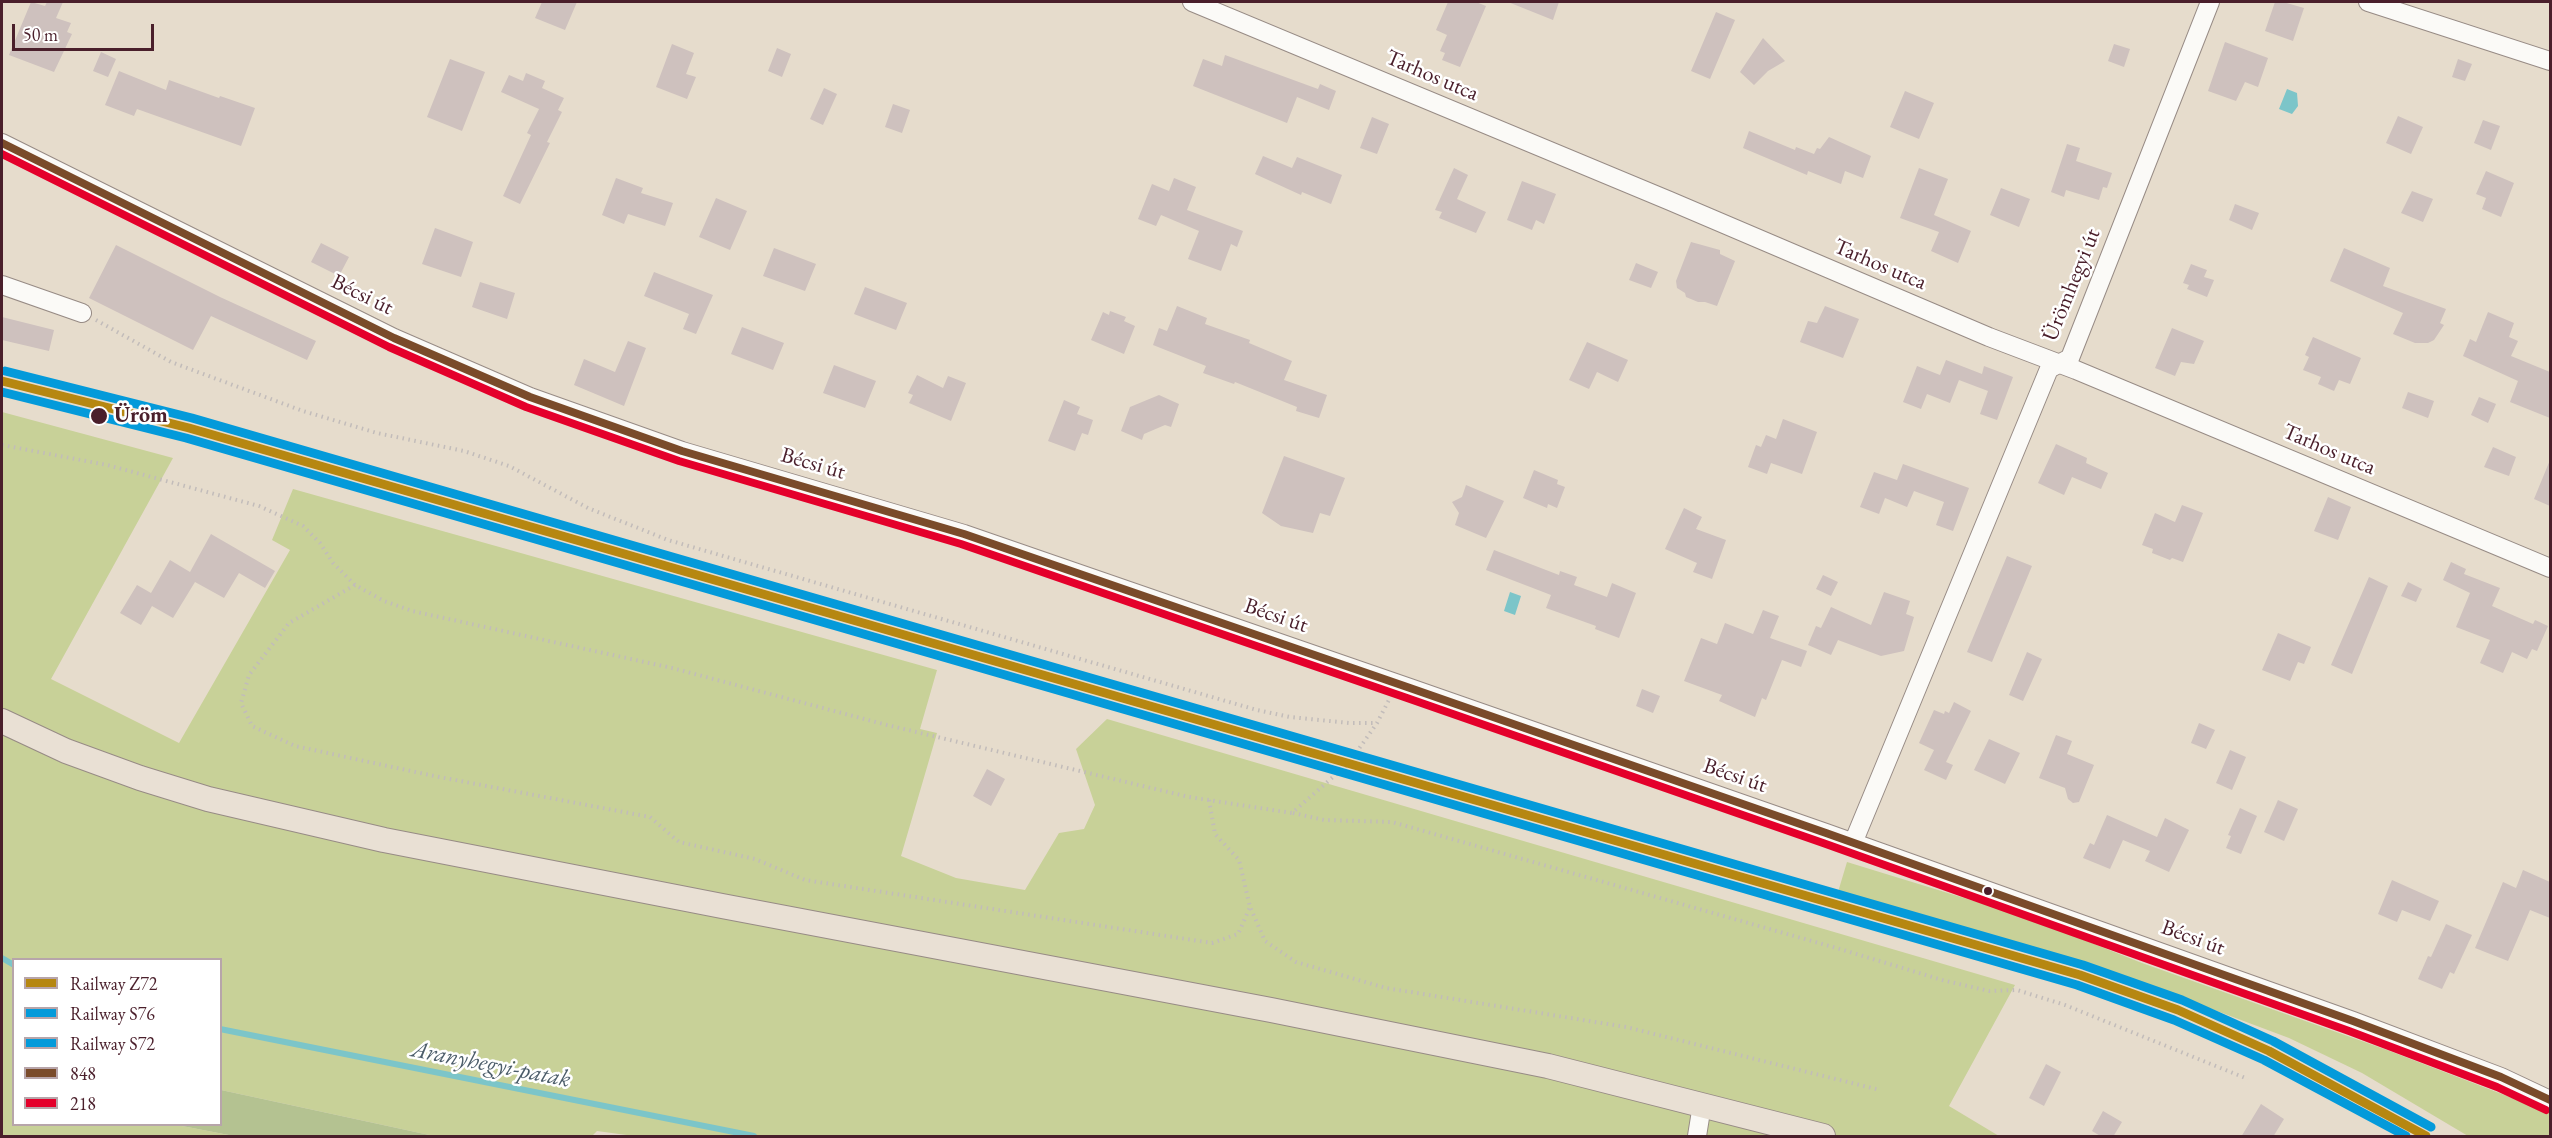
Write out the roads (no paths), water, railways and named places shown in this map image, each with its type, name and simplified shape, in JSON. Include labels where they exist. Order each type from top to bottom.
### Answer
[{"type":"main road","points":[[2,721],[66,751],[140,778],[208,799],[396,842],[1189,994],[1548,1066],[1823,1137]]},
{"type":"street","name":"Tarhos utca","points":[[1192,2],[1660,196],[1989,338],[2060,363],[2550,568]]},
{"type":"street","name":"Ürömhegyi út","points":[[1853,843],[2049,369],[2070,358],[2210,2]]},
{"type":"street","points":[[2368,2],[2550,61]]},
{"type":"street","name":"Bécsi út","points":[[2,143],[394,338],[530,397],[682,450],[964,534],[1398,684],[2400,1038],[2501,1077],[2550,1100]]},
{"type":"street","points":[[2,285],[82,313]]},
{"type":"street","points":[[1697,1137],[1702,1105]]},
{"type":"water","points":[[2287,89],[2297,93],[2298,106],[2292,114],[2279,109]]},
{"type":"water","points":[[1510,592],[1521,596],[1515,615],[1504,611]]},
{"type":"waterway","name":"Aranyhegyi-patak","points":[[2,958],[12,964]]},
{"type":"waterway","name":"Aranyhegyi-patak","points":[[222,1029],[754,1136]]},
{"type":"rail line","name":"S72","points":[[5,371],[192,418],[2083,965],[2182,1000],[2273,1041],[2431,1127]]},
{"type":"rail line","name":"Z72","points":[[2,381],[189,428],[2080,975],[2178,1010],[2269,1051],[2426,1136]]},
{"type":"rail line","name":"S76","points":[[2,392],[186,438],[2077,985],[2174,1020],[2264,1060],[2406,1136]]},
{"type":"place","name":"Üröm","points":[[99,416]]}]
